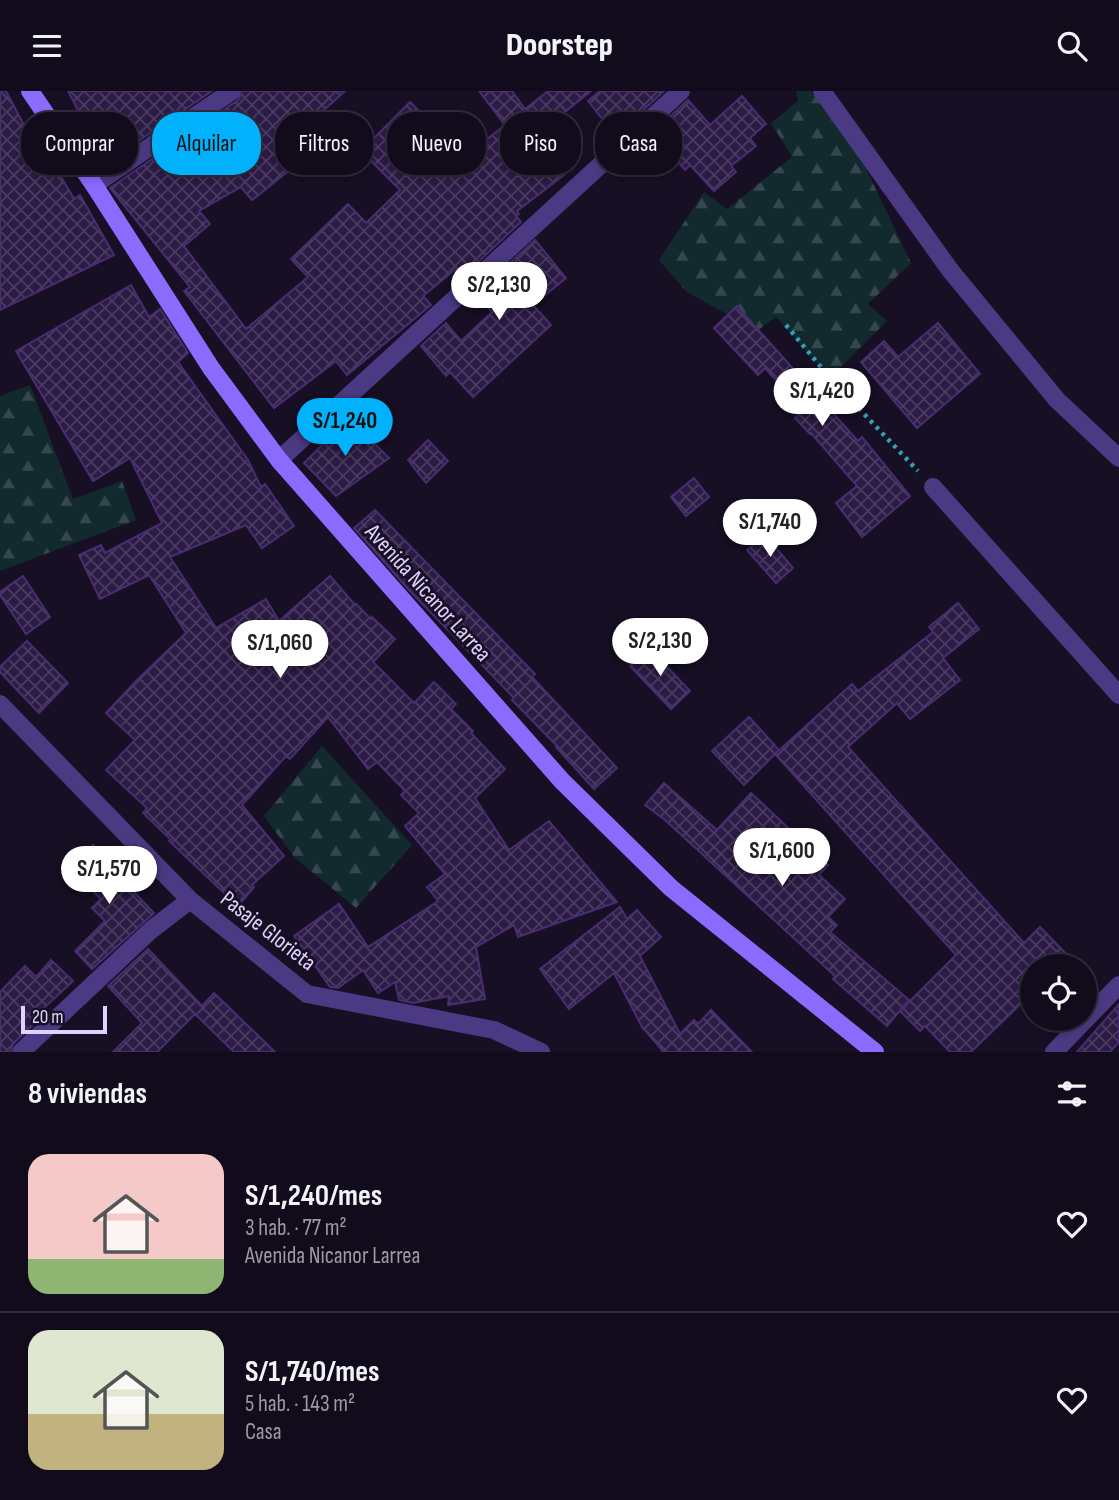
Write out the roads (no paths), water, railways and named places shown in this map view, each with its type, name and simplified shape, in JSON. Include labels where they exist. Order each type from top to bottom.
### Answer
[{"type":"main road","name":"Avenida Nicanor Larrea","points":[[30,91],[94,185],[211,368],[279,460],[562,781],[671,888],[875,1052]]},
{"type":"street","points":[[94,185],[232,91]]},
{"type":"street","points":[[279,460],[681,91]]},
{"type":"street","points":[[822,91],[950,270],[1057,400],[1119,458]]},
{"type":"street","points":[[933,487],[1119,695]]},
{"type":"street","name":"Pasaje Glorieta","points":[[0,704],[190,900],[307,994],[494,1030],[541,1052]]},
{"type":"street","points":[[21,1052],[151,930],[190,900]]},
{"type":"street","points":[[1054,1052],[1119,985]]}]
